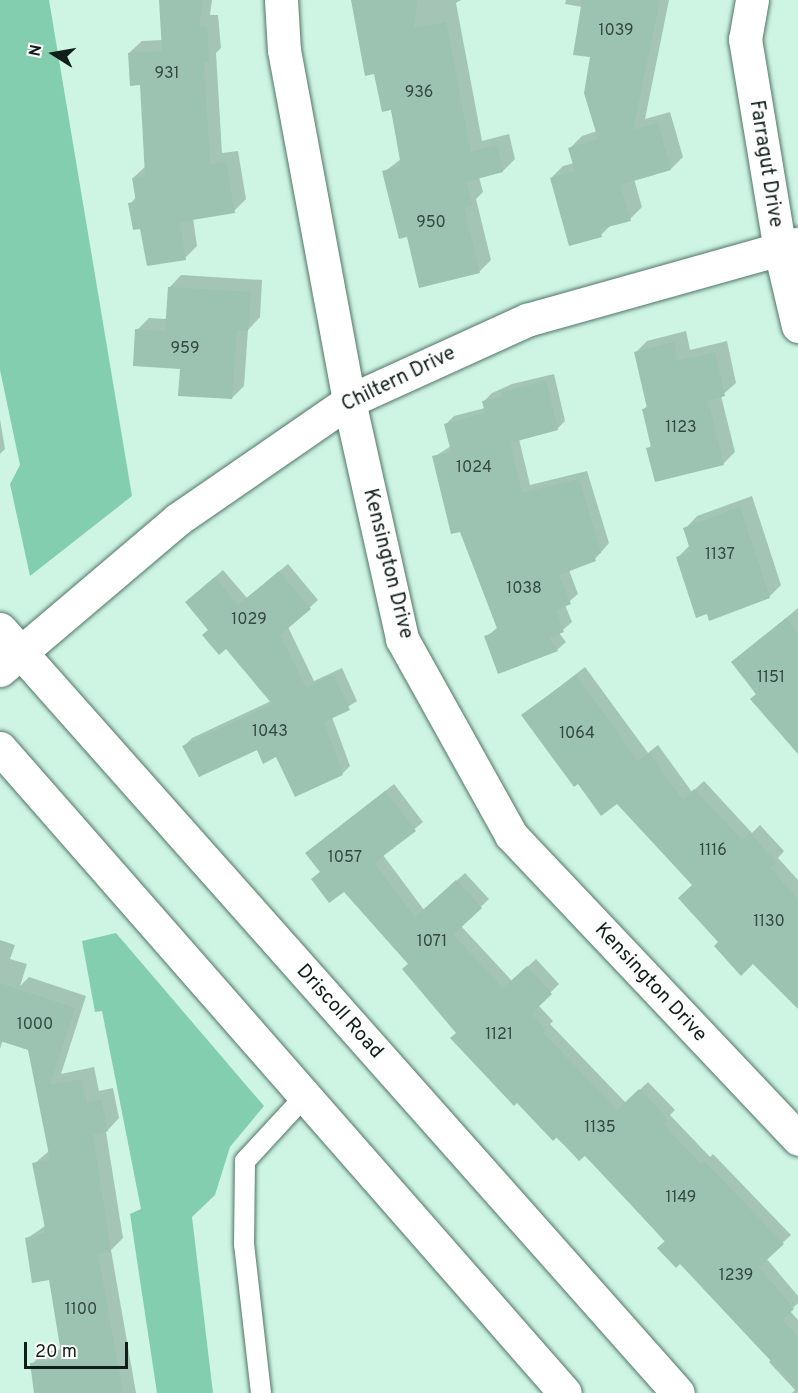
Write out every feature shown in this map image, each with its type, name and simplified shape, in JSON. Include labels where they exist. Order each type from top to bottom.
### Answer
[{"type":"street","name":"Kensington Drive","points":[[281,0],[284,50],[349,401],[402,639],[511,836],[798,1139]]},
{"type":"street","name":"Farragut Drive","points":[[752,0],[745,39],[789,247],[798,326]]},
{"type":"street","name":"Chiltern Drive","points":[[7,651],[178,519],[349,401],[527,320],[789,247]]},
{"type":"street","name":"Driscoll Road","points":[[7,651],[678,1393]]},
{"type":"street","points":[[0,748],[565,1393]]},
{"type":"lane","points":[[261,1393],[244,1244],[245,1161],[304,1096]]},
{"type":"green space","points":[[0,0],[49,0],[132,496],[30,576],[10,484],[20,465],[0,370]]},
{"type":"green space","points":[[116,933],[264,1106],[230,1147],[215,1195],[192,1217],[213,1393],[157,1393],[130,1214],[141,1209],[102,1011],[95,1012],[82,941]]},
{"type":"building","points":[[159,0],[203,0],[199,27],[207,26],[209,62],[204,62],[210,165],[226,162],[235,213],[180,222],[186,260],[147,266],[140,229],[133,230],[128,203],[136,202],[132,178],[145,176],[140,85],[130,86],[128,53],[162,51]]},
{"type":"building","points":[[351,0],[417,0],[414,28],[446,22],[471,152],[497,145],[503,172],[466,182],[472,205],[464,208],[480,273],[419,288],[407,237],[399,239],[382,171],[401,166],[391,110],[382,112],[374,74],[365,76]]},
{"type":"building","points":[[582,0],[660,0],[633,130],[658,123],[671,170],[620,185],[631,221],[600,229],[602,237],[569,246],[550,178],[575,171],[568,148],[598,139],[584,93],[590,57],[573,55]]},
{"type":"building","points":[[168,287],[251,292],[248,331],[237,330],[232,399],[178,396],[180,369],[133,366],[135,329],[165,331]]},
{"type":"building","points":[[674,342],[678,361],[715,352],[725,396],[708,401],[724,465],[655,482],[646,448],[651,447],[642,409],[647,408],[634,352]]},
{"type":"building","points":[[546,381],[558,430],[510,443],[522,493],[579,479],[601,553],[594,556],[596,561],[559,575],[571,604],[556,610],[564,632],[549,638],[558,651],[498,674],[484,636],[498,631],[460,532],[451,534],[432,456],[451,452],[444,424],[485,413],[482,401],[503,396],[502,392]]},
{"type":"building","points":[[740,507],[770,598],[709,621],[707,614],[696,618],[676,557],[691,552],[683,528]]},
{"type":"building","points":[[279,571],[311,609],[280,635],[306,688],[333,675],[350,710],[324,722],[343,775],[295,797],[276,757],[263,764],[257,750],[199,777],[182,746],[272,704],[226,649],[219,655],[202,635],[208,630],[185,602],[215,577],[238,605]]},
{"type":"building","points":[[786,618],[798,634],[798,754],[750,699],[756,694],[731,662]]},
{"type":"building","points":[[576,675],[638,761],[649,753],[683,800],[694,789],[742,840],[750,833],[776,862],[770,868],[798,899],[798,1009],[753,964],[741,976],[714,946],[718,942],[678,898],[692,885],[617,804],[601,816],[578,784],[574,787],[521,715]]},
{"type":"building","points":[[385,791],[416,831],[374,863],[415,917],[456,880],[482,908],[453,935],[503,988],[527,966],[552,994],[531,1014],[546,1030],[543,1033],[617,1110],[639,1089],[668,1119],[663,1124],[701,1164],[704,1161],[784,1244],[759,1267],[794,1309],[782,1320],[798,1337],[798,1390],[680,1264],[676,1268],[657,1248],[665,1241],[585,1156],[579,1161],[557,1137],[553,1141],[517,1103],[514,1106],[450,1038],[456,1033],[402,969],[408,964],[344,892],[329,903],[311,879],[320,872],[305,853]]},
{"type":"building","points":[[0,983],[75,1008],[50,1085],[82,1079],[87,1103],[101,1099],[108,1131],[93,1135],[111,1252],[98,1254],[123,1393],[34,1393],[30,1363],[62,1359],[49,1280],[32,1283],[25,1238],[46,1233],[32,1163],[50,1160],[28,1050],[0,1041]]}]
